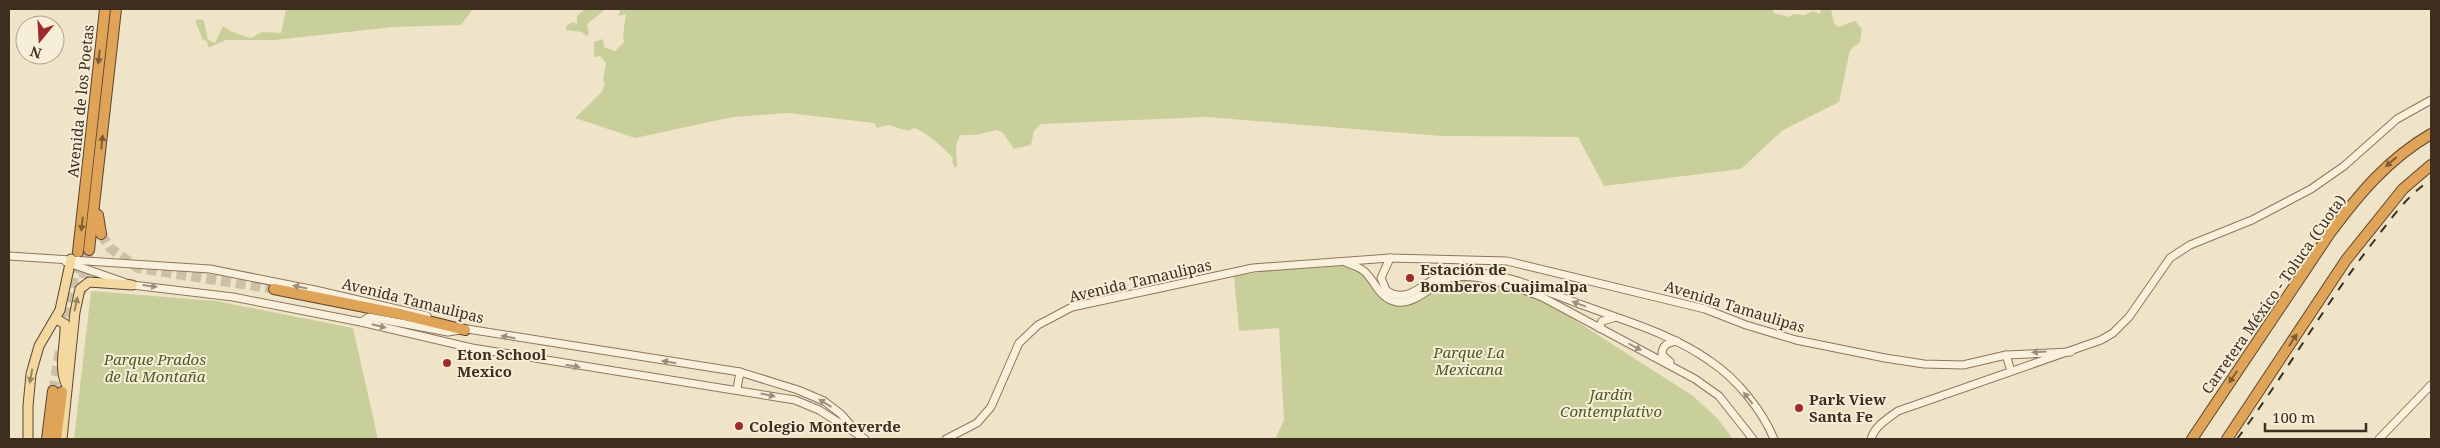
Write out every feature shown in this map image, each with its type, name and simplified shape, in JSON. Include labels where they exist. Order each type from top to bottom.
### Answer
[{"type":"highway","name":"Avenida de los Poetas","points":[[73,258],[84,196],[105,9]]},
{"type":"highway","name":"Avenida de los Poetas","points":[[96,204],[116,9]]},
{"type":"highway","name":"Carretera México - Toluca (Cuota)","points":[[2192,439],[2348,209],[2391,162],[2431,134]]},
{"type":"highway","points":[[2227,439],[2346,260],[2403,189],[2431,165]]},
{"type":"highway","points":[[96,204],[101,234]]},
{"type":"highway","points":[[89,250],[96,204]]},
{"type":"highway","points":[[274,289],[400,314],[465,330]]},
{"type":"highway","points":[[47,439],[61,391]]},
{"type":"highway","points":[[56,439],[61,391]]},
{"type":"main road","points":[[28,439],[30,374],[39,346],[60,310],[73,258]]},
{"type":"main road","points":[[61,391],[80,289],[90,282],[132,284]]},
{"type":"main road","points":[[56,319],[65,324],[61,391],[62,439]]},
{"type":"street","points":[[1871,439],[1873,433],[1885,420],[1898,411],[2101,340],[2124,323],[2170,258],[2190,245],[2252,220],[2311,189],[2344,166],[2397,120],[2431,100]]},
{"type":"street","name":"Avenida Tamaulipas","points":[[9,256],[61,260],[73,258],[210,270],[257,278],[415,312],[465,330],[740,372],[798,390],[824,401],[842,414],[862,438]]},
{"type":"street","name":"Avenida Tamaulipas","points":[[73,258],[132,284],[233,297],[362,322],[472,348],[580,367],[737,389],[795,400],[820,410],[862,438]]},
{"type":"street","points":[[1390,258],[1381,278],[1386,290],[1396,295],[1411,293],[1441,275],[1464,272],[1517,281],[1678,341],[1711,361],[1737,384],[1769,427],[1774,439]]},
{"type":"street","name":"Avenida Tamaulipas","points":[[946,439],[977,423],[991,407],[1019,343],[1038,325],[1072,307],[1253,268],[1390,258],[1507,261],[1696,306],[1746,326],[1796,340],[1885,358],[1924,364],[1963,365],[2006,355],[2071,352]]},
{"type":"street","points":[[1344,262],[1364,271],[1380,294],[1395,302],[1414,299],[1444,281],[1464,277],[1516,286],[1542,297],[1695,379],[1718,396],[1753,439]]},
{"type":"street","points":[[362,322],[369,316],[448,332],[465,330]]},
{"type":"street","points":[[1599,328],[1602,321],[1616,317]]},
{"type":"street","points":[[1678,341],[1667,344],[1662,350],[1662,355],[1666,360],[1693,375],[1695,379]]},
{"type":"street","points":[[2006,355],[2011,371]]},
{"type":"street","points":[[737,389],[740,372]]},
{"type":"street","points":[[2379,439],[2431,385]]},
{"type":"green space","points":[[286,9],[473,9],[461,25],[393,27],[275,40],[226,40],[210,47],[208,47],[207,41],[203,40],[195,20],[201,19],[204,21],[208,40],[215,43],[223,26],[232,32],[251,38],[262,32],[281,33]]},
{"type":"green space","points":[[585,9],[606,9],[587,24],[589,34],[586,36],[582,32],[566,30],[566,26],[572,22],[577,24],[577,16]]},
{"type":"green space","points":[[621,9],[1773,9],[1774,13],[1789,17],[1793,14],[1804,15],[1813,11],[1820,14],[1821,9],[1831,9],[1834,23],[1838,27],[1855,21],[1862,29],[1860,42],[1850,50],[1839,102],[1783,130],[1741,169],[1604,186],[1578,137],[1441,136],[1206,117],[1041,124],[1034,131],[1031,145],[1014,149],[1003,133],[997,130],[975,135],[960,135],[956,146],[957,166],[955,168],[952,162],[953,158],[945,150],[929,136],[914,128],[908,131],[889,125],[877,128],[874,123],[788,113],[733,117],[635,138],[575,118],[602,92],[605,82],[603,81],[606,63],[600,56],[594,57],[594,42],[603,39],[604,47],[615,51],[624,42],[626,14],[618,16]]},
{"type":"green space","name":"Parque La Mexicana","points":[[1346,264],[1355,268],[1401,304],[1438,286],[1463,279],[1505,287],[1545,303],[1556,308],[1693,396],[1717,418],[1733,439],[1275,439],[1284,420],[1279,328],[1239,331],[1234,276],[1285,269]]},
{"type":"green space","name":"Parque Prados de la Montaña","points":[[91,291],[216,301],[353,328],[378,439],[74,439]]},
{"type":"tunnel","points":[[101,234],[110,248],[138,268],[274,289]]},
{"type":"tunnel","points":[[81,293],[89,250]]},
{"type":"tunnel","points":[[64,332],[78,255]]},
{"type":"tunnel","points":[[53,391],[60,351]]},
{"type":"railway","points":[[2237,439],[2356,265],[2400,207],[2431,180]]},
{"type":"place","name":"Estación de Bomberos Cuajimalpa","points":[[1410,278]]},
{"type":"place","name":"Eton School Mexico","points":[[447,363]]},
{"type":"place","name":"Park View Santa Fe","points":[[1799,408]]},
{"type":"place","name":"Colegio Monteverde","points":[[739,426]]},
{"type":"park label","name":"Jardín Contemplativo","points":[[1611,402]]}]
